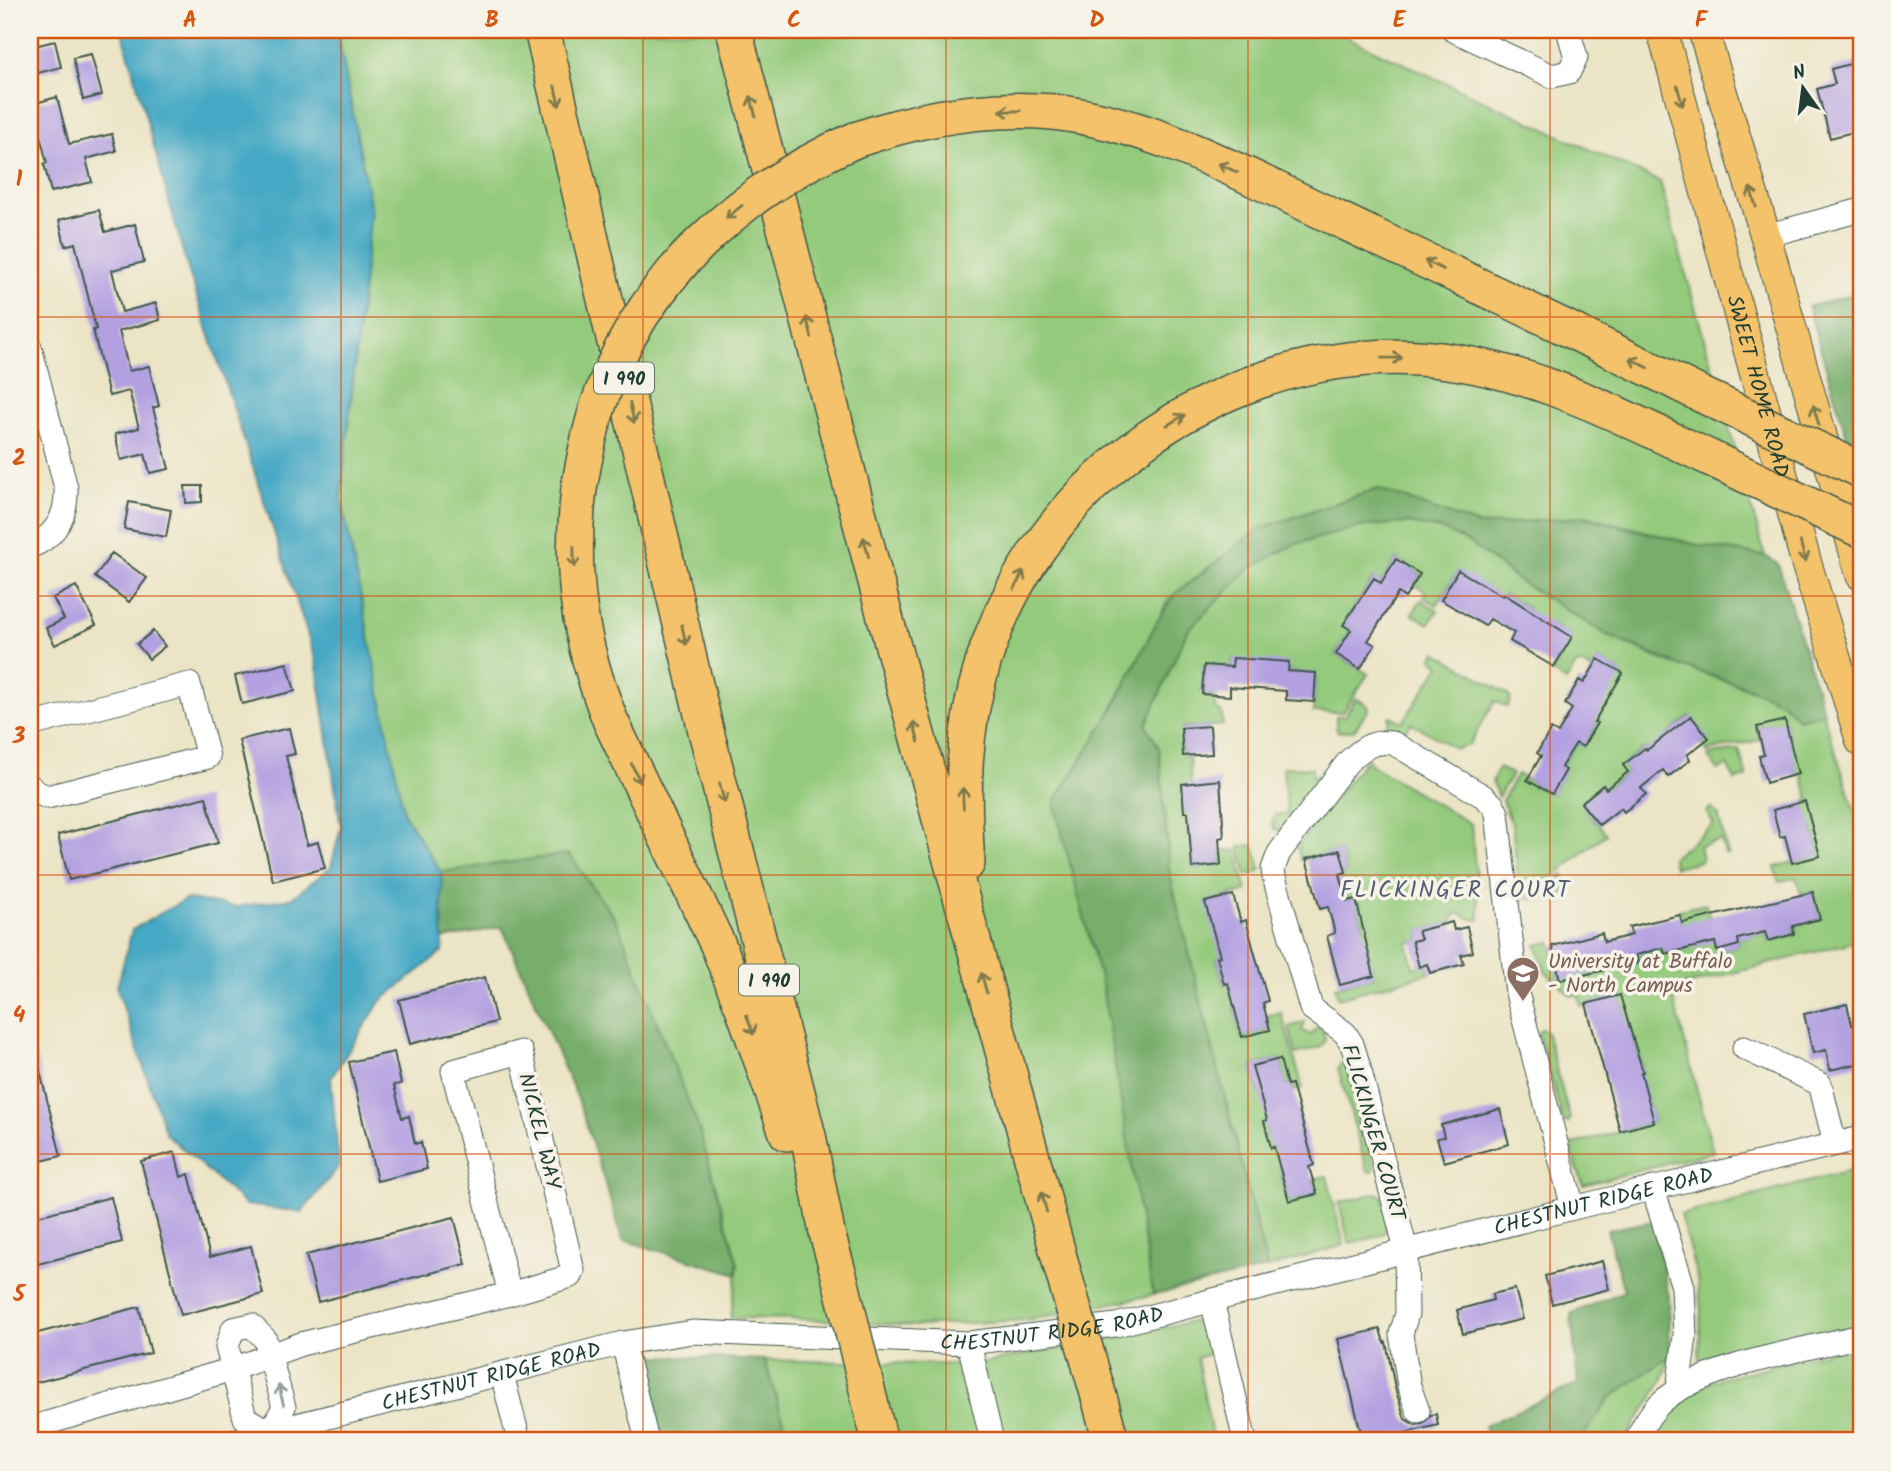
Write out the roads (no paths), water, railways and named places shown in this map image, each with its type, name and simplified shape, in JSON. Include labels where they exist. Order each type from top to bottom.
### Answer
[{"type":"highway","name":"I 990","points":[[542,30],[705,727],[809,1140],[827,1233],[877,1427]]},
{"type":"highway","points":[[734,30],[877,586],[1111,1441]]},
{"type":"highway","points":[[827,1233],[778,1110],[750,1025],[718,944],[616,732],[597,685],[587,652],[576,587],[574,530],[579,489],[587,443],[608,381],[637,324],[681,264],[726,219],[767,187],[793,170],[855,140],[922,120],[999,111],[1053,113],[1116,124],[1159,138],[1224,166],[1861,470]]},
{"type":"highway","points":[[972,940],[963,773],[969,721],[988,647],[1002,611],[1058,521],[1098,478],[1157,431],[1221,396],[1285,373],[1343,361],[1418,358],[1494,369],[1530,379],[1602,408],[1861,530]]},
{"type":"main road","name":"SWEET HOME ROAD","points":[[1662,30],[1806,562],[1861,741]]},
{"type":"main road","points":[[1688,30],[1724,103]]},
{"type":"main road","points":[[1703,30],[1765,236],[1861,575]]},
{"type":"street","points":[[1452,30],[1552,76],[1569,72],[1576,57],[1569,30]]},
{"type":"street","points":[[1765,236],[1861,210]]},
{"type":"street","points":[[30,346],[66,488],[66,503],[62,518],[53,533],[30,548]]},
{"type":"street","points":[[30,725],[189,684],[208,757],[47,797],[30,789],[30,786]]},
{"type":"street","name":"FLICKINGER COURT","points":[[1418,1411],[1409,1386],[1401,1334],[1408,1314],[1406,1250],[1352,1044],[1345,1033],[1311,1009],[1273,877],[1279,853],[1347,762],[1370,744],[1382,741],[1393,743],[1483,796],[1497,813],[1517,993],[1573,1208]]},
{"type":"street","points":[[1744,1048],[1821,1084],[1835,1144]]},
{"type":"street","name":"NICKEL WAY","points":[[30,1429],[233,1369],[301,1344],[510,1294],[571,1276],[573,1271],[521,1052],[453,1071],[510,1294]]},
{"type":"street","name":"CHESTNUT RIDGE ROAD","points":[[233,1441],[271,1436],[623,1343],[693,1332],[969,1343],[1115,1325],[1573,1208],[1861,1138]]},
{"type":"street","points":[[1653,1188],[1683,1287],[1685,1336],[1678,1390]]},
{"type":"street","points":[[1212,1300],[1245,1441]]},
{"type":"street","points":[[251,1325],[265,1339],[271,1356],[284,1408],[271,1436],[245,1418],[226,1347],[233,1329],[251,1325]]},
{"type":"street","points":[[1636,1441],[1656,1407],[1678,1390],[1716,1372],[1861,1336]]},
{"type":"street","points":[[623,1343],[647,1441]]},
{"type":"street","points":[[969,1343],[992,1441]]},
{"type":"street","points":[[502,1374],[519,1441]]},
{"type":"water","points":[[122,30],[337,30],[371,209],[341,496],[404,814],[441,872],[443,951],[380,1002],[331,1078],[339,1166],[302,1212],[246,1205],[166,1134],[117,988],[132,930],[186,899],[236,907],[292,898],[331,867],[341,827],[316,660],[186,263]]},
{"type":"place","name":"University at Buffalo - North Campus","points":[[1523,1003]]},
{"type":"district","name":"FLICKINGER COURT","points":[[1456,889]]}]
